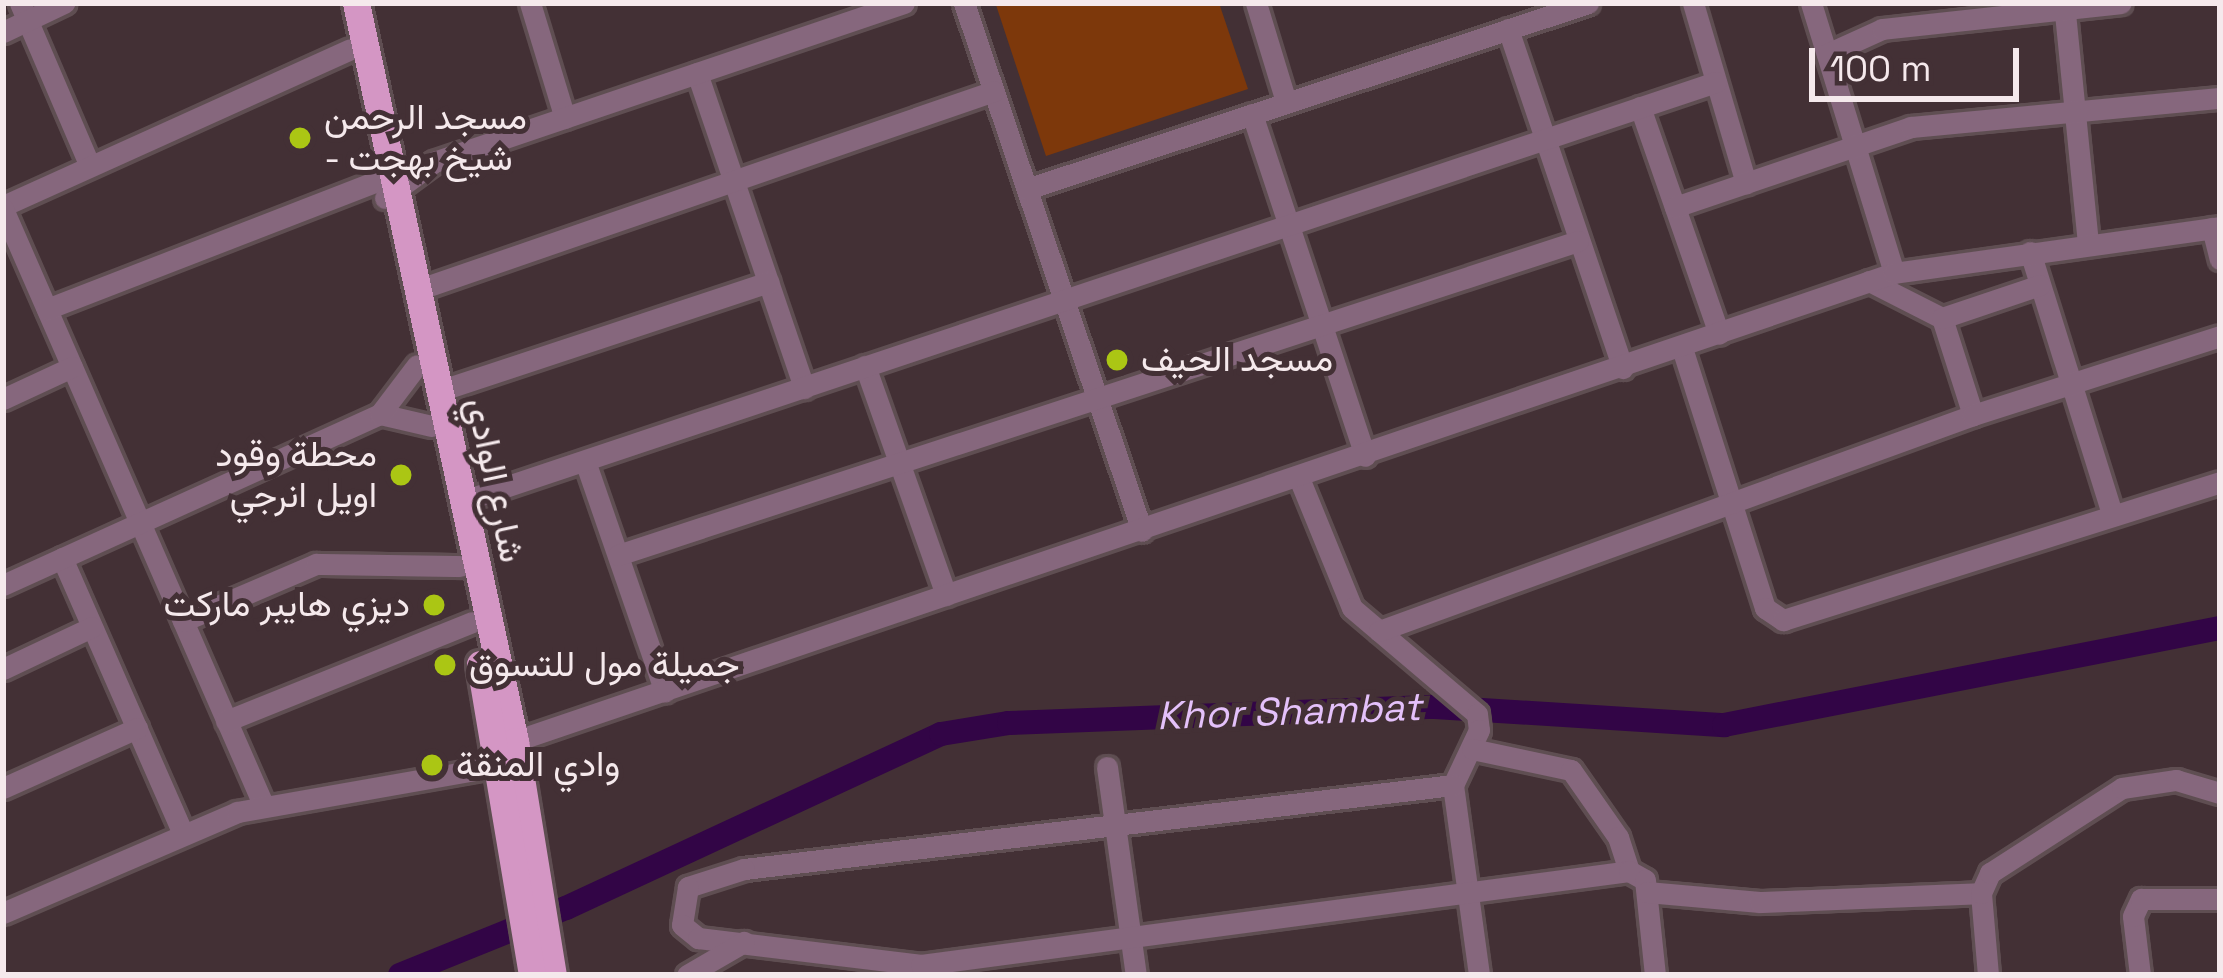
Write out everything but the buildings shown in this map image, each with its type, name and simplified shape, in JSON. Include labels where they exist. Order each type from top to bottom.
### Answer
[{"type":"main road","name":"شارع الوادي","points":[[340,3],[417,290],[515,741],[541,964]]},
{"type":"main road","name":"شارع الوادي","points":[[356,3],[416,365],[499,766],[528,874]]},
{"type":"street","points":[[3,32],[24,12],[64,3]]},
{"type":"street","points":[[47,309],[388,190],[434,162],[698,73],[863,9],[904,3]]},
{"type":"street","points":[[964,3],[1142,531]]},
{"type":"street","points":[[1256,3],[1286,102]]},
{"type":"street","points":[[1027,189],[1559,8],[1588,3]]},
{"type":"street","points":[[1693,3],[1747,183]]},
{"type":"street","points":[[1811,3],[1894,273]]},
{"type":"street","points":[[1827,54],[1882,29],[2121,3]]},
{"type":"street","points":[[536,4],[565,118]]},
{"type":"street","points":[[2064,6],[2089,243]]},
{"type":"street","points":[[24,12],[90,166]]},
{"type":"street","points":[[1508,29],[1623,368]]},
{"type":"street","points":[[263,805],[3,207],[349,50]]},
{"type":"street","points":[[698,73],[804,388]]},
{"type":"street","points":[[463,501],[1716,82]]},
{"type":"street","points":[[417,290],[994,92]]},
{"type":"street","points":[[1675,207],[1911,127],[2220,98]]},
{"type":"street","points":[[1640,106],[1719,334]]},
{"type":"street","points":[[1252,114],[1365,456]]},
{"type":"street","points":[[515,741],[1365,456],[1869,280],[2089,243],[2216,228],[2220,260]]},
{"type":"street","points":[[618,555],[1578,241]]},
{"type":"street","points":[[2030,252],[2112,514]]},
{"type":"street","points":[[1869,280],[1942,318],[1973,415]]},
{"type":"street","points":[[439,392],[768,282]]},
{"type":"street","points":[[1942,318],[2040,285]]},
{"type":"street","points":[[1379,631],[1973,415],[2220,336]]},
{"type":"street","points":[[1682,348],[1766,608],[1784,620],[2220,482]]},
{"type":"street","points":[[3,585],[380,414],[416,365]]},
{"type":"street","points":[[865,366],[946,596]]},
{"type":"street","points":[[3,399],[72,368]]},
{"type":"street","points":[[380,414],[432,426]]},
{"type":"street","points":[[586,461],[665,692]]},
{"type":"street","points":[[1299,478],[1352,608],[1477,714],[1472,749],[1454,785],[1479,975]]},
{"type":"street","points":[[62,558],[183,833]]},
{"type":"street","points":[[183,621],[316,564],[460,566]]},
{"type":"street","points":[[226,721],[472,622]]},
{"type":"street","points":[[3,669],[92,627]]},
{"type":"street","points":[[3,788],[137,728]]},
{"type":"street","points":[[1472,749],[1571,770],[1618,837],[1629,871],[1647,892],[1655,975]]},
{"type":"street","points":[[3,913],[183,833],[263,805],[499,766]]},
{"type":"street","points":[[1107,767],[1136,975]]},
{"type":"street","points":[[1988,975],[1981,893],[1990,872],[2103,794],[2176,780],[2220,794]]},
{"type":"street","points":[[1454,785],[744,869],[688,887],[682,925],[698,938],[886,965],[1629,871]]},
{"type":"street","points":[[1647,892],[1760,902],[1981,893]]},
{"type":"street","points":[[2140,975],[2133,916],[2141,899],[2220,898]]},
{"type":"street","points":[[687,975],[744,941]]},
{"type":"street","points":[[948,960],[968,975]]},
{"type":"shaded area","points":[[1219,3],[1248,89],[1046,156],[996,5]]},
{"type":"waterway","name":"Khor Shambat","points":[[400,975],[566,908],[941,734],[1009,723],[1435,707],[1724,725],[2220,628]]},
{"type":"place","name":"مسجد الرحمن - شيخ بهجت","points":[[300,138]]},
{"type":"place","name":"مسجد الحيف","points":[[1117,360]]},
{"type":"place","name":"محطة وقود اويل انرجي","points":[[401,475]]},
{"type":"place","name":"ديزي هايبر ماركت","points":[[434,605]]},
{"type":"place","name":"جميلة مول للتسوق","points":[[445,665]]},
{"type":"place","name":"وادي المنقة","points":[[432,765]]}]
